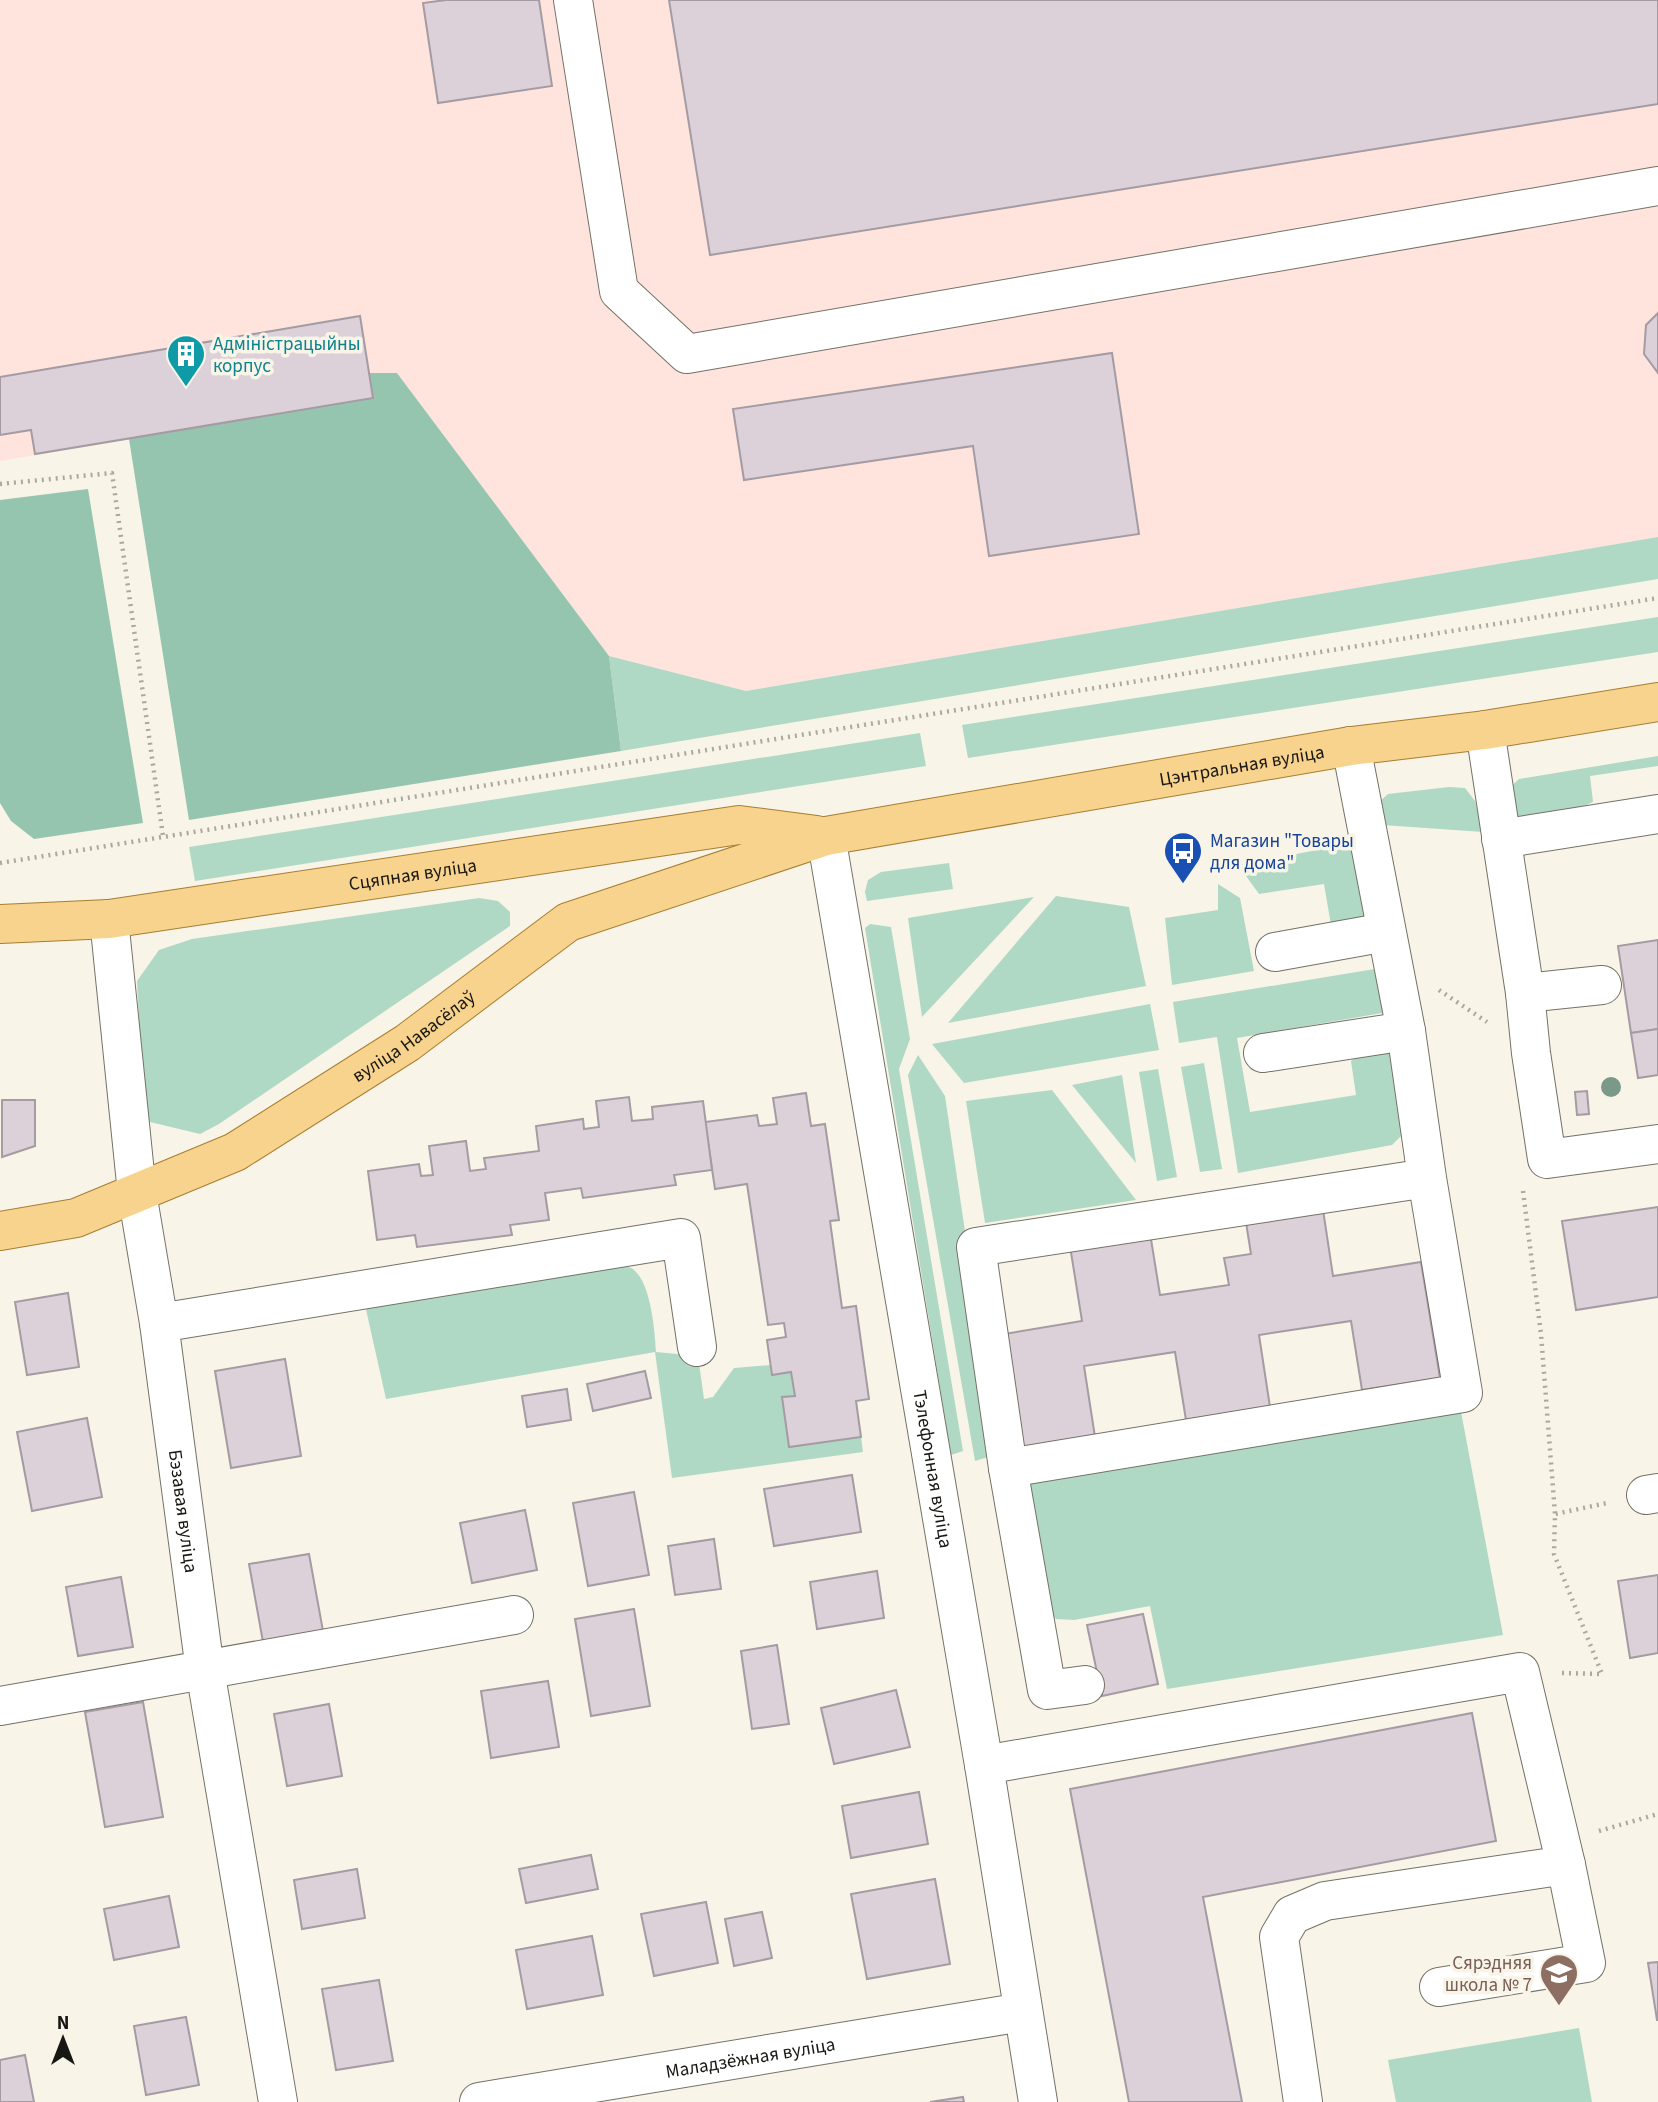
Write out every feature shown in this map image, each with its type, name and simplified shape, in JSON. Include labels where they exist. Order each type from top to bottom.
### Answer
[{"type":"main road","name":"Цэнтральная вуліца","points":[[825,836],[1351,746],[1485,730],[1658,702]]},
{"type":"main road","name":"Сцяпная вуліца","points":[[0,924],[109,919],[739,825],[825,836]]},
{"type":"main road","name":"вуліца Навасёлаў","points":[[0,1231],[76,1218],[235,1152],[407,1043],[568,922],[825,836]]},
{"type":"street","points":[[573,0],[619,291],[687,354],[1658,186]]},
{"type":"street","points":[[1485,730],[1547,1160],[1658,1144]]},
{"type":"street","points":[[1008,1468],[1463,1393],[1427,1178],[1406,1031],[1351,746]]},
{"type":"street","points":[[1502,839],[1658,814]]},
{"type":"street","name":"Тэлефонная вуліца","points":[[825,836],[984,1765],[1038,2102]]},
{"type":"street","name":"Бэзавая вуліца","points":[[109,919],[137,1193],[159,1323],[205,1670],[278,2102]]},
{"type":"street","points":[[1275,952],[1386,932]]},
{"type":"street","points":[[1525,993],[1602,985]]},
{"type":"street","points":[[1263,1052],[1406,1031]]},
{"type":"street","points":[[1085,1685],[1047,1690],[1008,1468],[976,1247],[1427,1178]]},
{"type":"street","points":[[159,1323],[681,1238],[697,1347]]},
{"type":"street","points":[[0,1706],[514,1615]]},
{"type":"street","points":[[984,1765],[1520,1672],[1564,1853],[1586,1963],[1439,1987]]},
{"type":"street","points":[[1303,2102],[1279,1937],[1292,1915],[1325,1901],[1564,1853]]},
{"type":"street","name":"Маладзёжная вуліца","points":[[479,2102],[1022,2012]]},
{"type":"path","points":[[0,484],[112,473],[163,836]]},
{"type":"path","points":[[0,863],[1658,598]]},
{"type":"path","points":[[1520,1672],[1602,1674],[1554,1553],[1555,1514],[1541,1334],[1523,1189],[1547,1160]]},
{"type":"path","points":[[1555,1514],[1652,1494]]},
{"type":"path","points":[[1564,1853],[1658,1814]]},
{"type":"shaded area","points":[[0,0],[1658,0],[1658,537],[746,691],[609,656],[397,373],[373,398],[0,461]]},
{"type":"green space","points":[[369,373],[397,373],[609,656],[621,751],[189,820],[129,439],[373,398]]},
{"type":"green space","points":[[88,489],[143,823],[34,839],[11,821],[0,803],[0,500]]},
{"type":"green space","points":[[1658,537],[1658,579],[621,751],[609,656],[746,691]]},
{"type":"green space","points":[[1658,617],[1658,652],[968,758],[962,725]]},
{"type":"green space","points":[[920,733],[926,766],[195,881],[189,847]]},
{"type":"green space","points":[[1658,756],[1658,766],[1590,776],[1593,802],[1575,810],[1520,820],[1509,810],[1507,790],[1519,779]]},
{"type":"green space","points":[[1449,787],[1465,788],[1475,801],[1483,832],[1382,825],[1380,801],[1388,794]]},
{"type":"green space","points":[[1359,842],[1367,918],[1331,925],[1324,884],[1259,894],[1238,865]]},
{"type":"green space","points":[[949,863],[953,889],[867,901],[865,892],[868,880],[881,872]]},
{"type":"green space","points":[[1218,884],[1240,898],[1254,971],[1172,985],[1165,918],[1218,910]]},
{"type":"green space","points":[[1056,896],[1129,907],[1146,986],[948,1023]]},
{"type":"green space","points":[[1034,897],[922,1017],[908,918]]},
{"type":"green space","points":[[479,898],[498,901],[510,912],[510,926],[219,1124],[200,1134],[150,1122],[143,1105],[137,981],[159,950],[192,939]]},
{"type":"green space","points":[[870,924],[891,927],[910,1039],[899,1069],[963,1451],[951,1455],[865,928]]},
{"type":"green space","points":[[1381,968],[1388,1012],[1237,1038],[1250,1112],[1356,1095],[1351,1061],[1359,1055],[1396,1048],[1403,1134],[1392,1145],[1238,1173],[1217,1037],[1179,1043],[1173,1002]]},
{"type":"green space","points":[[1150,1004],[1159,1050],[964,1083],[932,1044]]},
{"type":"green space","points":[[918,1055],[945,1096],[998,1454],[975,1461],[908,1075]]},
{"type":"green space","points":[[1204,1063],[1222,1169],[1200,1172],[1181,1067]]},
{"type":"green space","points":[[1158,1069],[1177,1177],[1157,1181],[1139,1072]]},
{"type":"green space","points":[[1122,1075],[1136,1163],[1072,1085]]},
{"type":"green space","points":[[1052,1090],[1136,1200],[985,1223],[966,1101]]},
{"type":"green space","points":[[625,1266],[634,1270],[645,1287],[651,1309],[656,1352],[698,1356],[704,1399],[713,1397],[734,1368],[771,1365],[773,1375],[791,1372],[795,1396],[782,1398],[789,1447],[861,1437],[863,1452],[672,1478],[655,1352],[386,1399],[365,1305]]},
{"type":"green space","points":[[1459,1401],[1503,1635],[1167,1689],[1150,1606],[1074,1620],[1056,1619],[1045,1606],[1025,1501],[1031,1479]]},
{"type":"green space","points":[[1579,2028],[1592,2102],[1396,2102],[1388,2060]]},
{"type":"building","points":[[446,0],[539,0],[552,86],[438,103],[423,3]]},
{"type":"building","points":[[669,0],[1658,0],[1658,104],[710,255]]},
{"type":"building","points":[[1658,313],[1658,373],[1644,354],[1646,325]]},
{"type":"building","name":"Адміністрацыйны корпус","points":[[360,316],[373,398],[35,454],[31,430],[0,435],[0,377]]},
{"type":"building","points":[[1112,353],[1139,534],[989,556],[973,446],[744,480],[733,409]]},
{"type":"building","points":[[1658,940],[1658,1029],[1631,1033],[1618,946]]},
{"type":"building","points":[[1658,1029],[1658,1075],[1638,1078],[1631,1033]]},
{"type":"building","points":[[1587,1091],[1589,1114],[1577,1115],[1575,1092]]},
{"type":"building","points":[[806,1093],[811,1126],[825,1124],[839,1220],[830,1221],[842,1308],[856,1306],[869,1399],[856,1401],[861,1437],[789,1447],[782,1397],[795,1396],[791,1372],[772,1375],[767,1340],[786,1337],[784,1323],[768,1325],[747,1184],[715,1189],[705,1122],[757,1115],[759,1126],[777,1124],[773,1098]]},
{"type":"building","points":[[629,1097],[632,1121],[653,1119],[652,1107],[703,1101],[712,1170],[674,1175],[676,1185],[583,1198],[581,1188],[545,1193],[549,1220],[510,1225],[512,1235],[417,1247],[415,1235],[377,1240],[368,1171],[419,1164],[421,1176],[433,1175],[429,1146],[466,1141],[470,1171],[486,1169],[484,1158],[539,1151],[536,1126],[583,1119],[584,1129],[599,1127],[596,1101]]},
{"type":"building","points":[[2,1100],[35,1100],[35,1146],[2,1157]]},
{"type":"building","points":[[1322,1203],[1333,1276],[1421,1262],[1440,1378],[1362,1390],[1351,1321],[1259,1335],[1270,1407],[1186,1420],[1175,1352],[1084,1366],[1095,1437],[1016,1449],[998,1335],[1082,1321],[1070,1246],[1150,1233],[1160,1295],[1229,1285],[1224,1258],[1251,1254],[1245,1216]]},
{"type":"building","points":[[1658,1207],[1658,1297],[1576,1310],[1562,1221]]},
{"type":"building","points":[[68,1293],[79,1367],[27,1375],[15,1302]]},
{"type":"building","points":[[285,1359],[301,1456],[231,1468],[215,1371]]},
{"type":"building","points":[[645,1371],[651,1398],[593,1411],[587,1384]]},
{"type":"building","points":[[567,1389],[571,1420],[527,1427],[522,1396]]},
{"type":"building","points":[[87,1418],[102,1497],[32,1511],[17,1432]]},
{"type":"building","points":[[852,1475],[861,1532],[774,1546],[764,1489]]},
{"type":"building","points":[[634,1492],[649,1575],[588,1586],[573,1503]]},
{"type":"building","points":[[525,1510],[537,1570],[472,1583],[460,1523]]},
{"type":"building","points":[[714,1539],[721,1589],[675,1595],[668,1546]]},
{"type":"building","points":[[309,1554],[323,1631],[263,1642],[249,1564]]},
{"type":"building","points":[[877,1571],[884,1618],[817,1629],[810,1582]]},
{"type":"building","points":[[1658,1575],[1658,1653],[1630,1658],[1618,1581]]},
{"type":"building","points":[[121,1577],[133,1647],[78,1656],[66,1587]]},
{"type":"building","points":[[634,1609],[650,1706],[591,1716],[575,1619]]},
{"type":"building","points":[[1143,1614],[1158,1684],[1102,1696],[1087,1625]]},
{"type":"building","points":[[777,1645],[789,1724],[752,1729],[741,1651]]},
{"type":"building","points":[[548,1681],[559,1747],[491,1758],[481,1691]]},
{"type":"building","points":[[896,1690],[910,1747],[834,1764],[821,1708]]},
{"type":"building","points":[[143,1702],[163,1817],[105,1827],[85,1712]]},
{"type":"building","points":[[329,1704],[342,1776],[287,1786],[274,1714]]},
{"type":"building","points":[[1472,1713],[1496,1841],[1203,1897],[1242,2102],[1129,2102],[1070,1789]]},
{"type":"building","points":[[919,1792],[928,1844],[851,1858],[842,1806]]},
{"type":"building","points":[[591,1855],[598,1889],[526,1903],[519,1869]]},
{"type":"building","points":[[357,1869],[365,1918],[302,1929],[294,1880]]},
{"type":"building","points":[[935,1879],[950,1964],[867,1979],[851,1894]]},
{"type":"building","points":[[169,1896],[179,1947],[114,1960],[104,1909]]},
{"type":"building","points":[[706,1902],[718,1963],[654,1976],[641,1914]]},
{"type":"building","points":[[762,1912],[772,1958],[734,1966],[725,1919]]},
{"type":"building","points":[[592,1936],[603,1995],[527,2009],[516,1950]]},
{"type":"building","points":[[1658,1962],[1658,2020],[1657,2020],[1648,1963]]},
{"type":"building","points":[[379,1980],[393,2061],[336,2070],[322,1989]]},
{"type":"building","points":[[186,2017],[199,2085],[146,2095],[134,2026]]},
{"type":"building","points":[[25,2055],[34,2102],[0,2102],[0,2060]]},
{"type":"building","points":[[963,2097],[964,2102],[930,2102]]},
{"type":"place","name":"Адміністрацыйны корпус","points":[[186,388]]},
{"type":"place","name":"Магазин \"Товары для дома\"","points":[[1183,885]]},
{"type":"place","name":"Сярэдняя школа № 7","points":[[1559,2007]]}]
